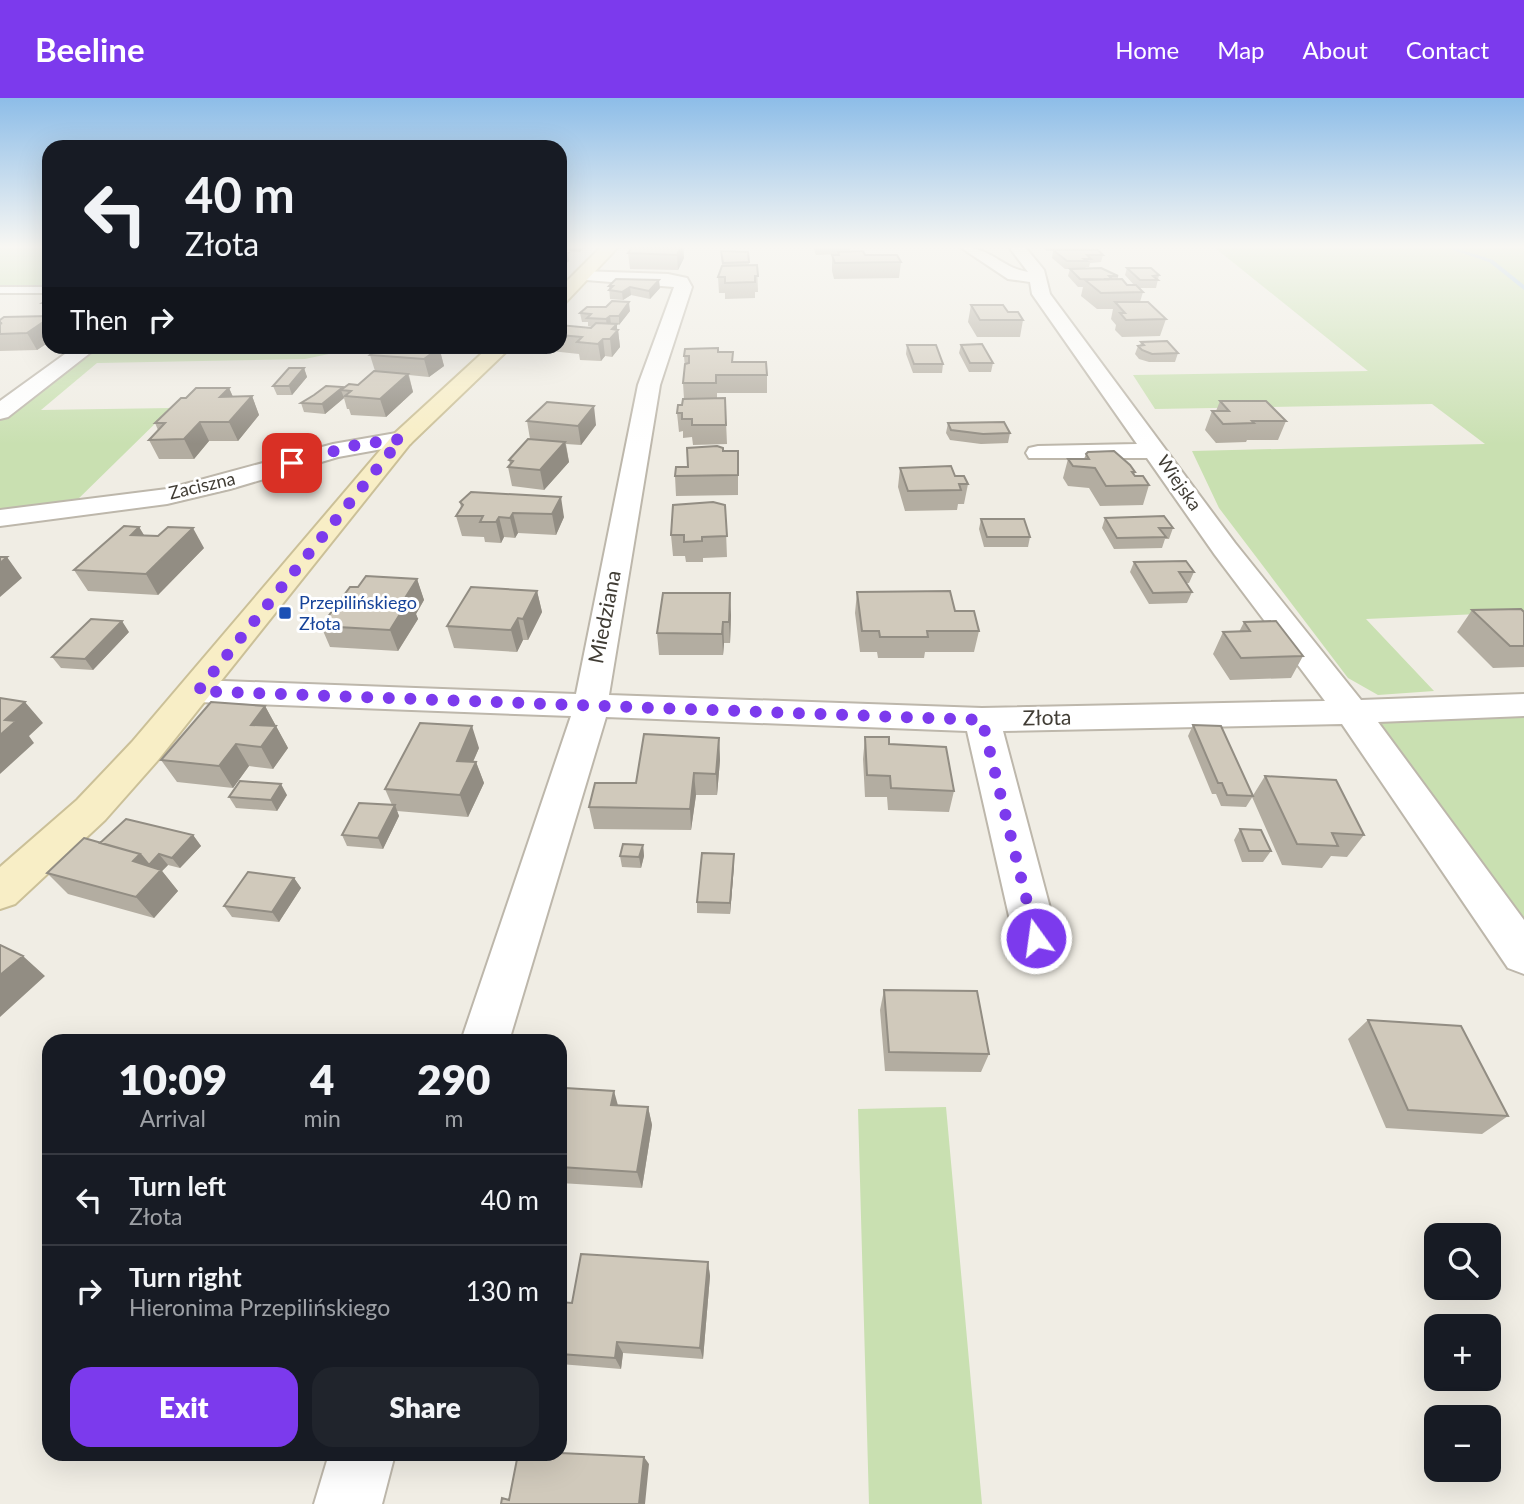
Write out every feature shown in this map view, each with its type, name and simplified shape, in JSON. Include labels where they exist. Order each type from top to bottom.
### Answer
[{"type":"street","name":"Miedziana","points":[[487,1034],[587,724],[649,385],[674,313]]},
{"type":"street","name":"Wiejska","points":[[1055,313],[1225,549],[1352,712],[1524,955]]},
{"type":"street","points":[[0,412],[78,354]]},
{"type":"street","points":[[0,892],[90,810],[198,691],[401,439],[493,354]]},
{"type":"street","name":"Zaciszna","points":[[0,518],[152,498],[218,484],[356,445],[401,439]]},
{"type":"street","points":[[1038,453],[1157,451]]},
{"type":"street","name":"Złota","points":[[198,691],[588,708],[982,720],[1352,712]]},
{"type":"street","points":[[1352,712],[1524,705]]},
{"type":"street","points":[[982,720],[1036,938]]},
{"type":"street","points":[[348,1504],[360,1461]]},
{"type":"green space","points":[[1295,313],[1524,313],[1524,612],[1366,619],[1434,691],[1378,695],[1348,678],[1219,508],[1192,451],[1485,444],[1432,404],[1155,409],[1133,375],[1368,371]]},
{"type":"green space","points":[[88,354],[329,354],[305,359],[97,363],[41,410],[171,408],[72,505],[0,514],[0,419]]},
{"type":"green space","points":[[1524,715],[1524,927],[1372,723]]},
{"type":"green space","points":[[946,1107],[982,1504],[869,1504],[858,1109]]},
{"type":"building","points":[[580,313],[621,313],[619,316],[606,319],[587,318],[591,314]]},
{"type":"building","points":[[976,313],[1018,313],[1023,320],[980,320]]},
{"type":"building","points":[[1120,313],[1159,313],[1166,319],[1126,320]]},
{"type":"building","points":[[42,316],[42,323],[27,333],[0,334],[0,320],[4,317]]},
{"type":"building","points":[[596,323],[617,324],[612,329],[618,330],[610,339],[603,339],[598,344],[577,342],[582,337],[567,336],[567,326],[591,328]]},
{"type":"building","points":[[1167,341],[1178,353],[1152,354],[1138,346],[1144,345],[1141,342]]},
{"type":"building","points":[[982,344],[993,363],[970,363],[961,345]]},
{"type":"building","points":[[907,345],[936,345],[943,364],[914,364]]},
{"type":"building","points":[[718,348],[718,352],[733,352],[732,362],[766,362],[767,375],[716,375],[716,383],[683,383],[685,364],[689,363],[689,356],[684,356],[685,349]]},
{"type":"building","points":[[371,354],[431,354],[424,359]]},
{"type":"building","points":[[289,368],[304,368],[289,386],[273,386]]},
{"type":"building","points":[[374,371],[408,374],[380,399],[345,396],[351,391],[341,390],[349,384],[358,385]]},
{"type":"building","points":[[326,386],[343,387],[322,404],[301,403],[314,395]]},
{"type":"building","points":[[196,388],[229,388],[220,397],[252,396],[229,422],[200,422],[184,439],[149,440],[165,423],[155,423],[181,398],[186,398]]},
{"type":"building","points":[[725,398],[726,425],[692,425],[692,419],[682,419],[682,413],[677,413],[678,405],[682,405],[683,399]]},
{"type":"building","points":[[1220,401],[1266,401],[1286,421],[1223,424],[1212,411],[1229,411]]},
{"type":"building","points":[[547,402],[594,406],[578,426],[527,421]]},
{"type":"building","points":[[1004,422],[1010,433],[983,434],[951,430],[948,423]]},
{"type":"building","points":[[528,439],[565,442],[540,470],[508,467],[513,461],[509,460]]},
{"type":"building","points":[[687,448],[723,448],[723,451],[738,451],[738,475],[675,476],[676,467],[688,467]]},
{"type":"building","points":[[1114,451],[1130,465],[1135,476],[1143,476],[1149,485],[1106,486],[1095,468],[1073,466],[1068,459],[1089,459],[1086,454],[1088,452]]},
{"type":"building","points":[[951,466],[955,476],[964,476],[968,484],[959,484],[961,490],[908,491],[900,468]]},
{"type":"building","points":[[471,492],[561,497],[552,514],[513,513],[510,518],[499,517],[496,522],[480,522],[483,516],[456,516],[463,505],[460,502]]},
{"type":"building","points":[[713,502],[725,505],[727,536],[702,537],[702,541],[684,542],[684,535],[671,535],[673,505]]},
{"type":"building","points":[[1164,516],[1173,528],[1159,528],[1166,537],[1117,538],[1105,518]]},
{"type":"building","points":[[981,519],[1024,519],[1030,537],[987,537]]},
{"type":"building","points":[[124,526],[139,527],[131,535],[158,536],[168,527],[193,528],[146,574],[74,570]]},
{"type":"building","points":[[1186,561],[1194,572],[1179,572],[1192,592],[1153,593],[1134,562]]},
{"type":"building","points":[[366,576],[417,579],[405,598],[410,598],[390,630],[321,626],[350,587],[358,587]]},
{"type":"building","points":[[471,587],[537,591],[523,619],[518,618],[511,630],[447,626]]},
{"type":"building","points":[[950,591],[955,611],[974,611],[979,631],[927,631],[928,637],[880,637],[879,631],[862,631],[857,592]]},
{"type":"building","points":[[663,593],[730,593],[729,622],[723,622],[722,634],[657,633]]},
{"type":"building","points":[[1521,609],[1524,612],[1524,646],[1510,646],[1472,610]]},
{"type":"building","points":[[91,619],[122,621],[85,659],[52,657]]},
{"type":"building","points":[[1276,621],[1303,656],[1241,658],[1223,632],[1250,631],[1244,622]]},
{"type":"building","points":[[0,698],[25,702],[5,720],[16,721],[0,735]]},
{"type":"building","points":[[211,702],[265,706],[251,725],[276,726],[261,747],[236,744],[219,766],[161,760]]},
{"type":"building","points":[[420,723],[472,726],[457,761],[476,762],[460,795],[385,789]]},
{"type":"building","points":[[1193,725],[1221,726],[1253,796],[1227,795],[1222,783],[1218,783]]},
{"type":"building","points":[[644,734],[719,738],[716,774],[694,773],[690,809],[589,807],[595,783],[636,783]]},
{"type":"building","points":[[865,737],[889,737],[889,744],[946,747],[954,791],[891,788],[890,776],[867,775]]},
{"type":"building","points":[[1265,776],[1336,780],[1364,835],[1332,833],[1338,846],[1297,844]]},
{"type":"building","points":[[240,781],[281,784],[271,800],[229,797]]},
{"type":"building","points":[[359,803],[395,805],[378,838],[342,835]]},
{"type":"building","points":[[126,819],[193,835],[172,858],[159,854],[149,865],[140,854],[100,843]]},
{"type":"building","points":[[1240,829],[1261,830],[1271,851],[1249,851]]},
{"type":"building","points":[[84,838],[140,854],[133,861],[161,870],[136,897],[47,873]]},
{"type":"building","points":[[623,844],[643,845],[639,857],[620,856]]},
{"type":"building","points":[[702,853],[734,854],[730,903],[697,902]]},
{"type":"building","points":[[248,872],[294,878],[272,912],[224,906]]},
{"type":"building","points":[[0,945],[23,956],[0,975]]},
{"type":"building","points":[[884,990],[977,991],[989,1054],[889,1052]]},
{"type":"building","points":[[1368,1020],[1461,1026],[1508,1116],[1408,1110]]},
{"type":"building","points":[[567,1088],[614,1091],[611,1105],[648,1107],[637,1172],[567,1167]]},
{"type":"building","points":[[581,1254],[708,1262],[700,1348],[617,1342],[615,1358],[567,1355],[567,1303],[572,1303]]},
{"type":"building","points":[[567,1453],[644,1457],[639,1504],[501,1504],[502,1498],[509,1500],[517,1461],[567,1461]]},
{"type":"place","name":"Przepilińskiego Złota","points":[[285,613]]},
{"type":"route","points":[[292,463],[356,445],[401,439],[198,691],[588,708],[982,720],[1036,938]]}]
